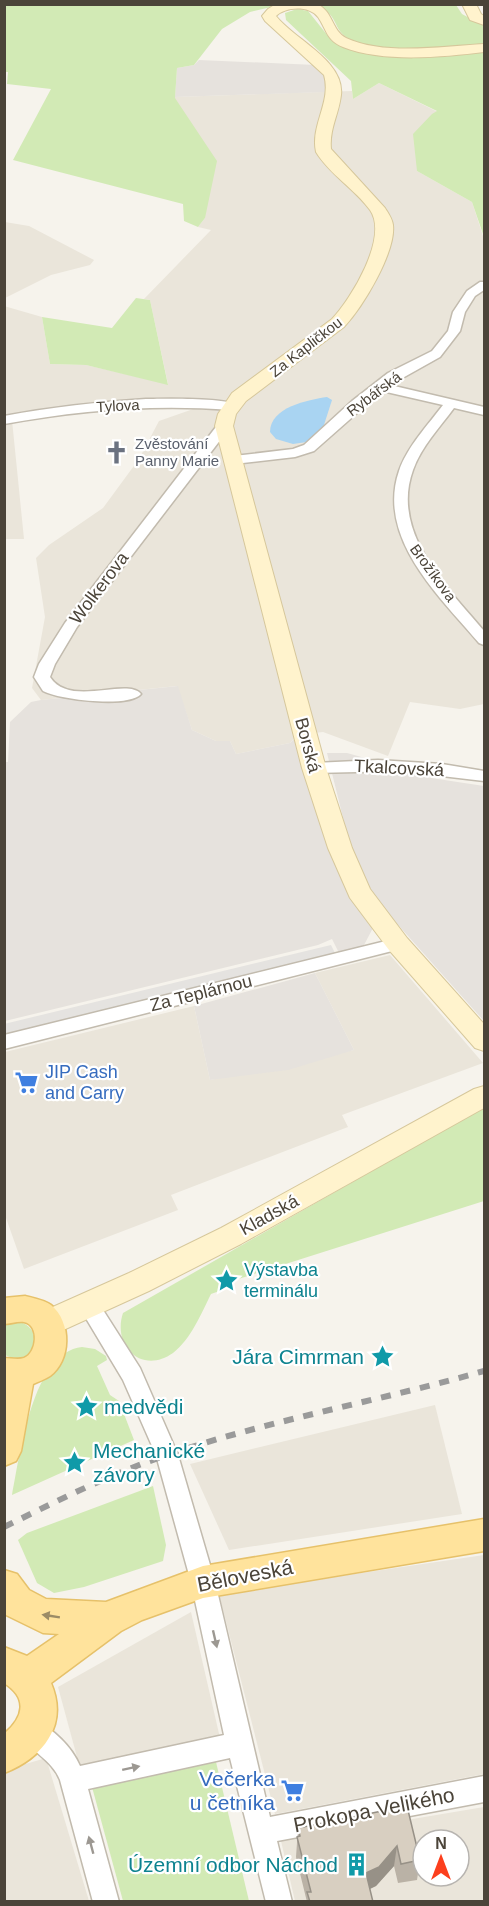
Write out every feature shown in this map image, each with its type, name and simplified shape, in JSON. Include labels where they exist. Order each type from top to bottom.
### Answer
[{"type":"main road","points":[[4,1311],[15,1308],[32,1311],[48,1323],[53,1340],[48,1356],[35,1368],[11,1373],[4,1451]]},
{"type":"main road","name":"Běloveská","points":[[17,1670],[132,1606],[202,1582],[484,1535]]},
{"type":"main road","points":[[4,1586],[16,1602],[43,1616],[108,1619]]},
{"type":"main road","points":[[4,1755],[22,1745],[33,1732],[39,1718],[40,1703],[36,1689],[17,1670]]},
{"type":"street","points":[[469,4],[475,17],[484,21]]},
{"type":"street","name":"Za Kapličkou","points":[[227,416],[239,397],[351,311],[364,289],[384,236],[386,223],[381,213],[343,174],[323,149],[323,140],[335,91],[331,73],[269,16],[272,12],[285,6],[317,9],[328,20],[332,36],[363,47],[434,53],[484,48]]},
{"type":"street","name":"Rybářská","points":[[234,460],[295,453],[309,448],[357,404],[382,387],[393,376],[436,354],[454,332],[459,312],[471,294],[484,285]]},
{"type":"street","points":[[382,387],[484,411]]},
{"type":"street","name":"Tylova","points":[[4,420],[99,406],[189,403],[227,416]]},
{"type":"street","name":"Brožíkova","points":[[451,403],[405,472],[401,505],[405,530],[413,549],[484,640]]},
{"type":"street","name":"Borská","points":[[227,416],[234,460],[314,768],[340,848],[359,892],[398,944],[484,1041]]},
{"type":"street","name":"Wolkerova","points":[[133,694],[70,696],[49,688],[42,677],[47,664],[70,626],[227,416]]},
{"type":"street","name":"Tkalcovská","points":[[314,768],[354,765],[413,767],[484,776]]},
{"type":"street","name":"Za Teplárnou","points":[[4,1042],[398,944]]},
{"type":"street","name":"Kladská","points":[[48,1323],[231,1236],[484,1096]]},
{"type":"street","points":[[89,1305],[140,1392],[167,1455],[202,1582],[239,1744],[279,1902]]},
{"type":"street","points":[[33,1732],[62,1757],[74,1780],[106,1902]]},
{"type":"street","points":[[74,1780],[239,1744]]},
{"type":"street","name":"Prokopa Velikého","points":[[262,1832],[484,1789]]},
{"type":"shaded area","points":[[199,60],[316,65],[327,73],[326,92],[175,97],[177,68],[194,65]]},
{"type":"shaded area","points":[[379,83],[438,112],[417,171],[472,202],[483,236],[484,704],[460,709],[410,702],[388,756],[323,732],[297,735],[290,743],[236,754],[230,741],[216,741],[192,730],[177,686],[41,700],[32,688],[45,617],[36,558],[49,545],[103,508],[139,459],[159,421],[199,407],[80,409],[12,420],[24,539],[5,539],[4,306],[42,317],[50,364],[86,365],[168,384],[150,300],[144,299],[211,230],[198,227],[205,218],[174,97],[352,91],[353,99]]},
{"type":"shaded area","points":[[5,222],[29,226],[94,260],[90,265],[51,275],[5,298]]},
{"type":"shaded area","points":[[178,686],[192,730],[216,741],[230,741],[236,754],[290,743],[297,736],[374,926],[364,945],[340,955],[332,939],[318,945],[5,1021],[4,762],[8,762],[10,722],[31,702]]},
{"type":"shaded area","points":[[327,753],[347,753],[418,776],[484,786],[484,1021],[375,899],[353,858]]},
{"type":"shaded area","points":[[331,945],[338,959],[5,1042],[4,1024]]},
{"type":"shaded area","points":[[390,955],[483,1063],[342,1115],[348,1127],[171,1195],[178,1210],[24,1269],[5,1215],[5,1052],[194,1006],[210,1080],[354,1050],[315,973]]},
{"type":"shaded area","points":[[315,973],[354,1050],[288,1070],[210,1080],[194,1006]]},
{"type":"shaded area","points":[[435,1405],[462,1514],[229,1550],[190,1464]]},
{"type":"shaded area","points":[[484,1555],[484,1774],[275,1814],[219,1594]]},
{"type":"shaded area","points":[[191,1612],[220,1738],[80,1768],[58,1687]]},
{"type":"shaded area","points":[[46,1758],[89,1901],[5,1902],[5,1770]]},
{"type":"shaded area","points":[[484,1807],[484,1901],[295,1901],[281,1841]]},
{"type":"green space","points":[[4,5],[280,5],[250,12],[222,29],[194,65],[177,68],[175,98],[217,161],[205,218],[198,227],[184,221],[183,204],[13,160],[51,89],[7,84],[8,72],[4,72]]},
{"type":"green space","points":[[315,5],[456,5],[462,14],[484,26],[484,46],[394,49],[359,43],[346,37],[332,16]]},
{"type":"green space","points":[[297,9],[308,11],[332,41],[352,49],[441,57],[484,52],[484,237],[472,202],[417,171],[413,134],[437,111],[379,83],[353,99],[351,81],[286,20],[285,13]]},
{"type":"green space","points":[[136,298],[150,300],[168,385],[86,365],[50,364],[42,317],[112,328]]},
{"type":"green space","points":[[484,1107],[484,1201],[232,1281],[228,1288],[211,1294],[185,1341],[173,1353],[162,1359],[151,1361],[141,1359],[132,1354],[126,1346],[121,1325],[123,1313]]},
{"type":"green space","points":[[18,1321],[32,1330],[34,1344],[30,1355],[17,1360],[5,1355],[4,1325]]},
{"type":"green space","points":[[82,1347],[95,1349],[106,1356],[107,1360],[97,1366],[110,1395],[119,1401],[134,1440],[12,1495],[24,1432],[40,1386],[51,1367],[65,1353]]},
{"type":"green space","points":[[153,1486],[166,1545],[163,1561],[84,1587],[54,1593],[37,1583],[18,1540],[27,1533]]},
{"type":"green space","points":[[216,1762],[249,1901],[123,1901],[92,1787]]},
{"type":"water","points":[[327,397],[332,400],[323,428],[307,442],[293,444],[276,439],[270,432],[276,416],[291,406]]},
{"type":"building","name":"Územní odbor Náchod","points":[[407,1806],[412,1828],[411,1862],[401,1864],[397,1846],[379,1867],[366,1873],[373,1902],[310,1902],[307,1892],[311,1892],[297,1837],[300,1836],[298,1828]]},
{"type":"railway","points":[[4,1527],[104,1479],[167,1455],[245,1431],[484,1371]]},
{"type":"place","name":"Zvěstování Panny Marie","points":[[117,453]]},
{"type":"place","name":"JIP Cash and Carry","points":[[27,1082]]},
{"type":"place","name":"Výstavba terminálu","points":[[226,1280]]},
{"type":"place","name":"Jára Cimrman","points":[[382,1357]]},
{"type":"place","name":"medvědi","points":[[86,1407]]},
{"type":"place","name":"Mechanické závory","points":[[75,1463]]},
{"type":"place","name":"Večerka u četníka","points":[[293,1791]]},
{"type":"place","name":"Územní odbor Náchod","points":[[356,1865]]}]
